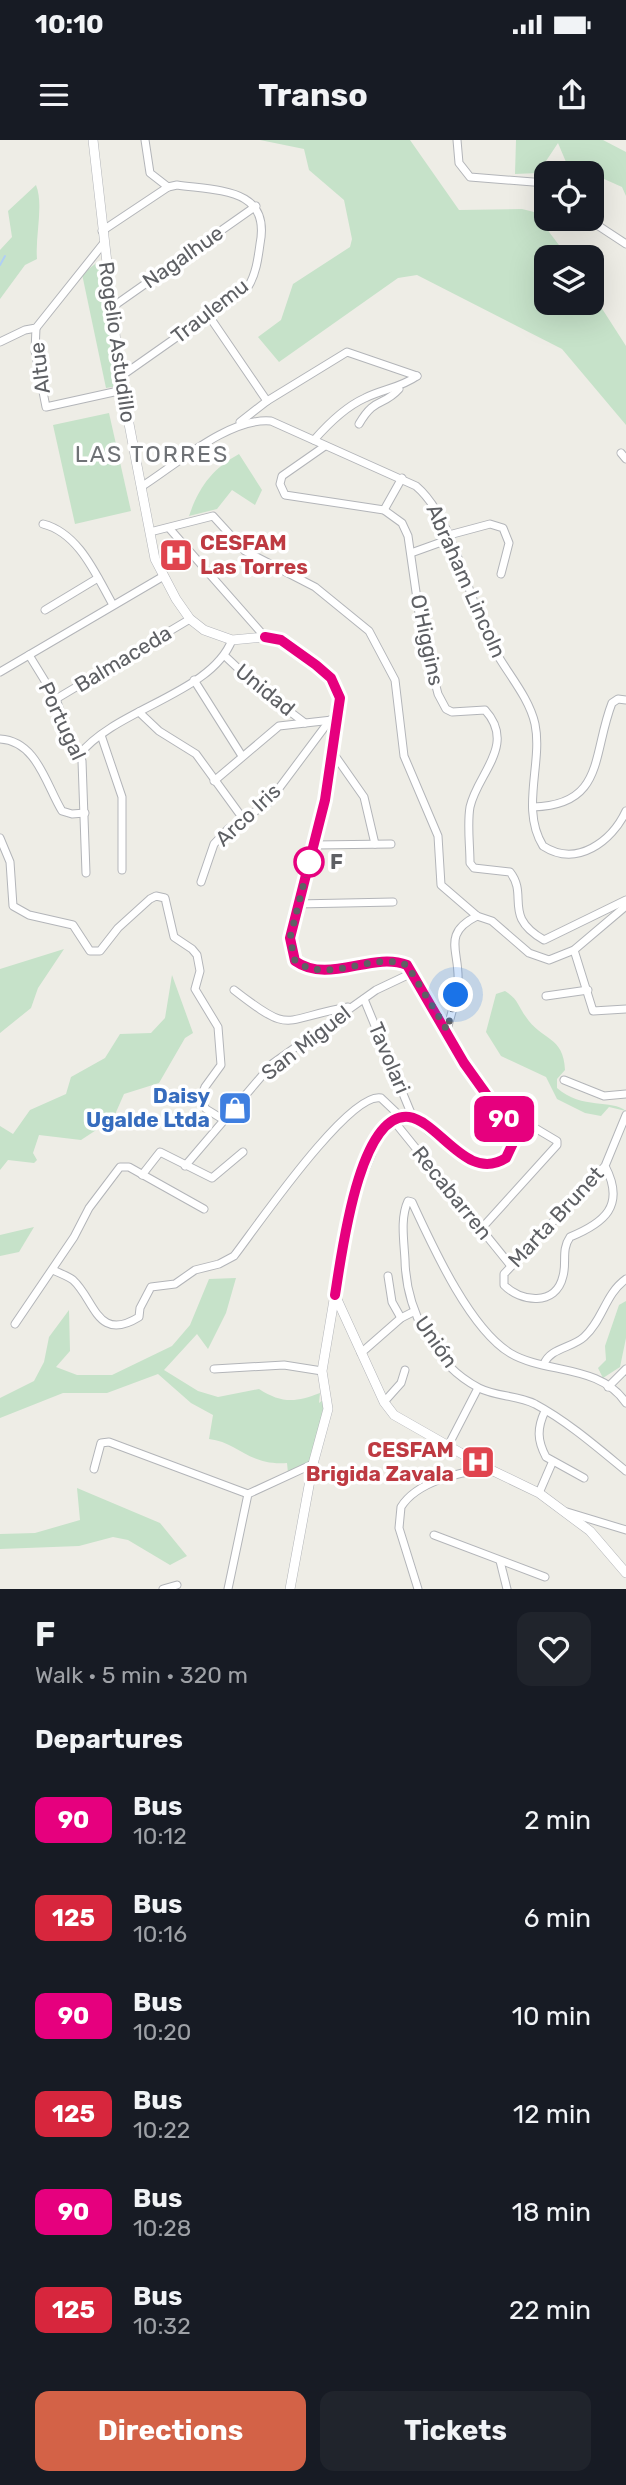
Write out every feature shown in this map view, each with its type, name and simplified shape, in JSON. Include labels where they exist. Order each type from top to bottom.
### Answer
[{"type":"street","name":"Rogelio Astudillo","points":[[93,140],[120,377],[150,532],[162,577],[190,619],[204,629],[232,640],[265,637]]},
{"type":"street","points":[[145,140],[150,173],[168,187]]},
{"type":"street","points":[[457,140],[459,163],[470,177],[534,182]]},
{"type":"street","points":[[102,231],[168,187],[177,185],[237,195],[256,206]]},
{"type":"street","name":"Nagalhue","points":[[111,308],[256,206]]},
{"type":"street","name":"Traulemu","points":[[120,377],[209,316],[252,281],[264,226],[256,206]]},
{"type":"street","points":[[604,230],[626,244]]},
{"type":"street","points":[[0,342],[25,330],[36,328],[103,244]]},
{"type":"street","points":[[209,316],[267,401]]},
{"type":"street","name":"Altue","points":[[36,328],[35,351],[46,407],[123,390]]},
{"type":"street","points":[[238,425],[267,401],[346,352],[417,376],[391,397],[373,403],[359,424]]},
{"type":"street","points":[[314,440],[332,421],[365,398],[400,388]]},
{"type":"street","name":"Abraham Lincoln","points":[[141,487],[238,425],[258,420],[271,421],[402,478],[428,497],[449,537],[473,606],[535,725],[533,807],[540,840],[555,852],[590,849],[611,836],[623,820]]},
{"type":"street","points":[[325,446],[282,476],[279,484],[285,495],[384,510],[402,478]]},
{"type":"street","name":"O'Higgins","points":[[384,510],[396,517],[405,527],[421,627],[442,703],[452,712],[485,710],[493,718],[496,736],[494,761],[474,794],[470,809],[470,863],[480,871],[510,872],[516,885],[516,905],[526,927],[544,940],[626,900]]},
{"type":"street","points":[[150,532],[213,516],[245,551],[315,587],[369,631],[395,680],[404,756],[438,836],[441,886],[477,916],[492,921],[538,958],[549,960],[574,950],[626,906]]},
{"type":"street","points":[[43,524],[64,532],[77,546],[113,605]]},
{"type":"street","points":[[411,553],[490,524],[503,528],[509,543],[501,574]]},
{"type":"street","points":[[169,528],[265,637],[281,640],[293,647],[331,678],[340,698],[334,720],[329,780],[297,904],[291,951],[295,961],[305,968],[323,970],[401,962],[414,972],[464,1063],[513,1134],[513,1148],[506,1158],[487,1164],[471,1159],[414,1118],[397,1119],[378,1137],[350,1205],[322,1371],[328,1409],[313,1464],[290,1589]]},
{"type":"street","points":[[0,672],[162,577]]},
{"type":"street","points":[[45,610],[98,578]]},
{"type":"street","name":"Balmaceda","points":[[56,699],[190,619]]},
{"type":"street","points":[[79,755],[122,719],[194,680],[225,656],[232,640]]},
{"type":"street","name":"Portugal","points":[[29,655],[56,699],[84,768],[86,873]]},
{"type":"street","name":"Unidad","points":[[225,656],[306,723]]},
{"type":"street","points":[[194,680],[242,756]]},
{"type":"street","points":[[533,807],[551,807],[570,800],[583,791],[595,763],[612,703],[626,700]]},
{"type":"street","points":[[139,712],[159,731],[195,754],[244,820]]},
{"type":"street","points":[[214,780],[279,726],[334,720]]},
{"type":"street","name":"Arco Iris","points":[[201,882],[214,844],[228,829],[268,803],[334,720]]},
{"type":"street","points":[[102,735],[122,797],[122,870]]},
{"type":"street","points":[[0,739],[13,741],[34,759],[62,811],[72,814],[85,813]]},
{"type":"street","points":[[331,750],[364,797],[376,844]]},
{"type":"street","points":[[623,820],[626,811]]},
{"type":"street","points":[[0,838],[10,862],[10,896],[17,910],[73,925],[90,951],[100,951],[118,928],[150,899],[161,896],[167,902],[174,937],[197,955],[200,971],[195,989],[218,1027],[221,1065],[200,1099],[206,1109],[224,1120]]},
{"type":"street","points":[[314,845],[391,844]]},
{"type":"street","points":[[297,904],[393,902]]},
{"type":"street","points":[[447,1030],[458,981],[454,947],[456,933],[465,922],[477,916]]},
{"type":"street","points":[[574,950],[593,1011],[626,1009]]},
{"type":"street","name":"San Miguel","points":[[185,1166],[272,1064],[351,1007],[392,981],[414,972]]},
{"type":"street","points":[[234,990],[267,1015],[282,1022],[351,1007]]},
{"type":"street","points":[[546,996],[587,990]]},
{"type":"street","name":"Tavolari","points":[[364,999],[414,1118]]},
{"type":"street","points":[[564,1080],[604,1096],[626,1094]]},
{"type":"street","name":"Recabarren","points":[[53,1270],[73,1280],[103,1321],[118,1325],[139,1317],[140,1308],[151,1287],[175,1284],[195,1270],[219,1264],[234,1256],[318,1146],[365,1100],[381,1098],[511,1266]]},
{"type":"street","name":"Marta Brunet","points":[[605,1166],[614,1177],[618,1190],[616,1205],[599,1226],[570,1237],[564,1250],[564,1276],[560,1285],[550,1294],[528,1300],[511,1292],[502,1281],[511,1266],[605,1166],[626,1115]]},
{"type":"street","points":[[481,1229],[557,1145],[557,1141],[541,1129],[504,1119]]},
{"type":"street","points":[[142,1175],[160,1152],[212,1178],[243,1152]]},
{"type":"street","points":[[15,1324],[53,1270],[89,1208],[120,1167],[129,1167],[204,1209]]},
{"type":"street","name":"Unión","points":[[544,1364],[510,1353],[482,1327],[437,1256],[410,1201],[404,1209],[405,1275],[413,1312],[440,1356],[478,1388],[521,1398],[545,1411],[626,1471]]},
{"type":"street","points":[[388,1276],[392,1302],[401,1318]]},
{"type":"street","points":[[626,1279],[613,1288],[583,1339],[552,1354],[544,1364],[584,1375],[608,1387],[626,1403]]},
{"type":"street","points":[[335,1295],[384,1402],[401,1421],[539,1493],[590,1531],[626,1573]]},
{"type":"street","points":[[361,1353],[401,1318],[413,1312]]},
{"type":"street","points":[[214,1368],[284,1365],[322,1371]]},
{"type":"street","points":[[608,1387],[625,1366]]},
{"type":"street","points":[[384,1402],[401,1383],[405,1370]]},
{"type":"street","points":[[448,1446],[478,1388]]},
{"type":"street","points":[[545,1411],[539,1426],[541,1447],[552,1462],[584,1478]]},
{"type":"street","points":[[94,1469],[101,1443],[109,1442],[248,1494],[313,1464]]},
{"type":"street","points":[[539,1493],[552,1462]]},
{"type":"street","points":[[418,1589],[399,1528],[401,1507],[427,1486],[464,1472],[487,1468]]},
{"type":"street","points":[[228,1589],[248,1494]]},
{"type":"street","points":[[567,1512],[626,1530]]},
{"type":"street","points":[[434,1535],[545,1577]]},
{"type":"street","points":[[500,1561],[507,1589]]},
{"type":"street","points":[[163,1589],[177,1585]]},
{"type":"green space","points":[[260,140],[410,140],[459,210],[522,209],[534,212],[534,231],[548,231],[559,245],[534,245],[534,315],[604,315],[604,312],[626,346],[626,425],[562,349],[417,275],[398,278],[279,362],[258,337],[281,320],[293,284],[350,247],[352,239],[344,200],[309,170],[304,149]]},
{"type":"green space","points":[[516,140],[603,140],[626,152],[626,196],[622,187],[604,179],[604,161],[566,161],[558,143],[546,161],[534,161],[534,173],[515,174]]},
{"type":"green space","points":[[36,185],[39,202],[37,259],[25,265],[0,299],[0,250],[12,237],[8,211]]},
{"type":"green space","points":[[99,261],[119,386],[106,388],[82,274]]},
{"type":"green space","points":[[109,413],[131,511],[75,524],[53,425]]},
{"type":"green space","points":[[239,454],[262,490],[255,505],[232,490],[217,509],[189,516],[197,496],[208,480],[221,466]]},
{"type":"green space","points":[[64,949],[38,988],[31,1008],[0,1033],[0,969]]},
{"type":"green space","points":[[172,975],[193,1033],[185,1038],[159,1083],[124,1094],[113,1119],[81,1140],[39,1135],[33,1153],[37,1160],[34,1163],[8,1160],[0,1170],[0,1126],[13,1134],[30,1110],[66,1094],[71,1077],[105,1058],[120,1034],[151,1033],[165,1018]]},
{"type":"green space","points":[[505,991],[532,1024],[561,1051],[565,1070],[557,1079],[557,1088],[576,1099],[613,1105],[626,1111],[609,1107],[601,1116],[585,1113],[557,1099],[546,1077],[501,1056],[486,1032],[496,994]]},
{"type":"green space","points":[[34,1227],[19,1252],[0,1256],[0,1235]]},
{"type":"green space","points":[[236,1278],[226,1313],[208,1349],[197,1334],[164,1370],[198,1391],[218,1397],[259,1389],[274,1397],[288,1400],[303,1399],[320,1393],[319,1403],[324,1399],[324,1420],[310,1463],[288,1473],[287,1463],[262,1461],[228,1444],[209,1439],[213,1415],[191,1403],[158,1374],[107,1393],[63,1393],[0,1418],[0,1398],[34,1381],[44,1362],[49,1337],[69,1310],[70,1351],[56,1367],[77,1375],[112,1375],[172,1346],[190,1325],[209,1279]]},
{"type":"green space","points":[[626,1301],[626,1338],[620,1367],[603,1378],[598,1368],[606,1360],[605,1346],[619,1305]]},
{"type":"green space","points":[[77,1488],[160,1523],[187,1556],[170,1565],[128,1540],[113,1537],[79,1546],[0,1549],[0,1534],[35,1533],[80,1520]]},
{"type":"waterway","points":[[0,265],[5,256]]},
{"type":"bus line","name":"90","points":[[265,637],[281,640],[316,665],[331,678],[340,698],[325,800],[290,938],[295,961],[305,968],[323,970],[393,962],[407,965],[414,972],[447,1030],[457,1053],[504,1119],[514,1141],[506,1158],[493,1164],[480,1164],[414,1118],[401,1117],[384,1127],[363,1166],[350,1205],[335,1295]]},
{"type":"place","name":"CESFAM Las Torres","points":[[176,555]]},
{"type":"place","name":"F","points":[[309,862]]},
{"type":"place","name":"Daisy Ugalde Ltda","points":[[235,1108]]},
{"type":"place","name":"CESFAM Brigida Zavala","points":[[478,1462]]},
{"type":"district","name":"LAS TORRES","points":[[152,454]]},
{"type":"route","points":[[309,862],[290,938],[295,961],[305,968],[323,970],[401,962],[414,972],[447,1030],[456,995]]}]
